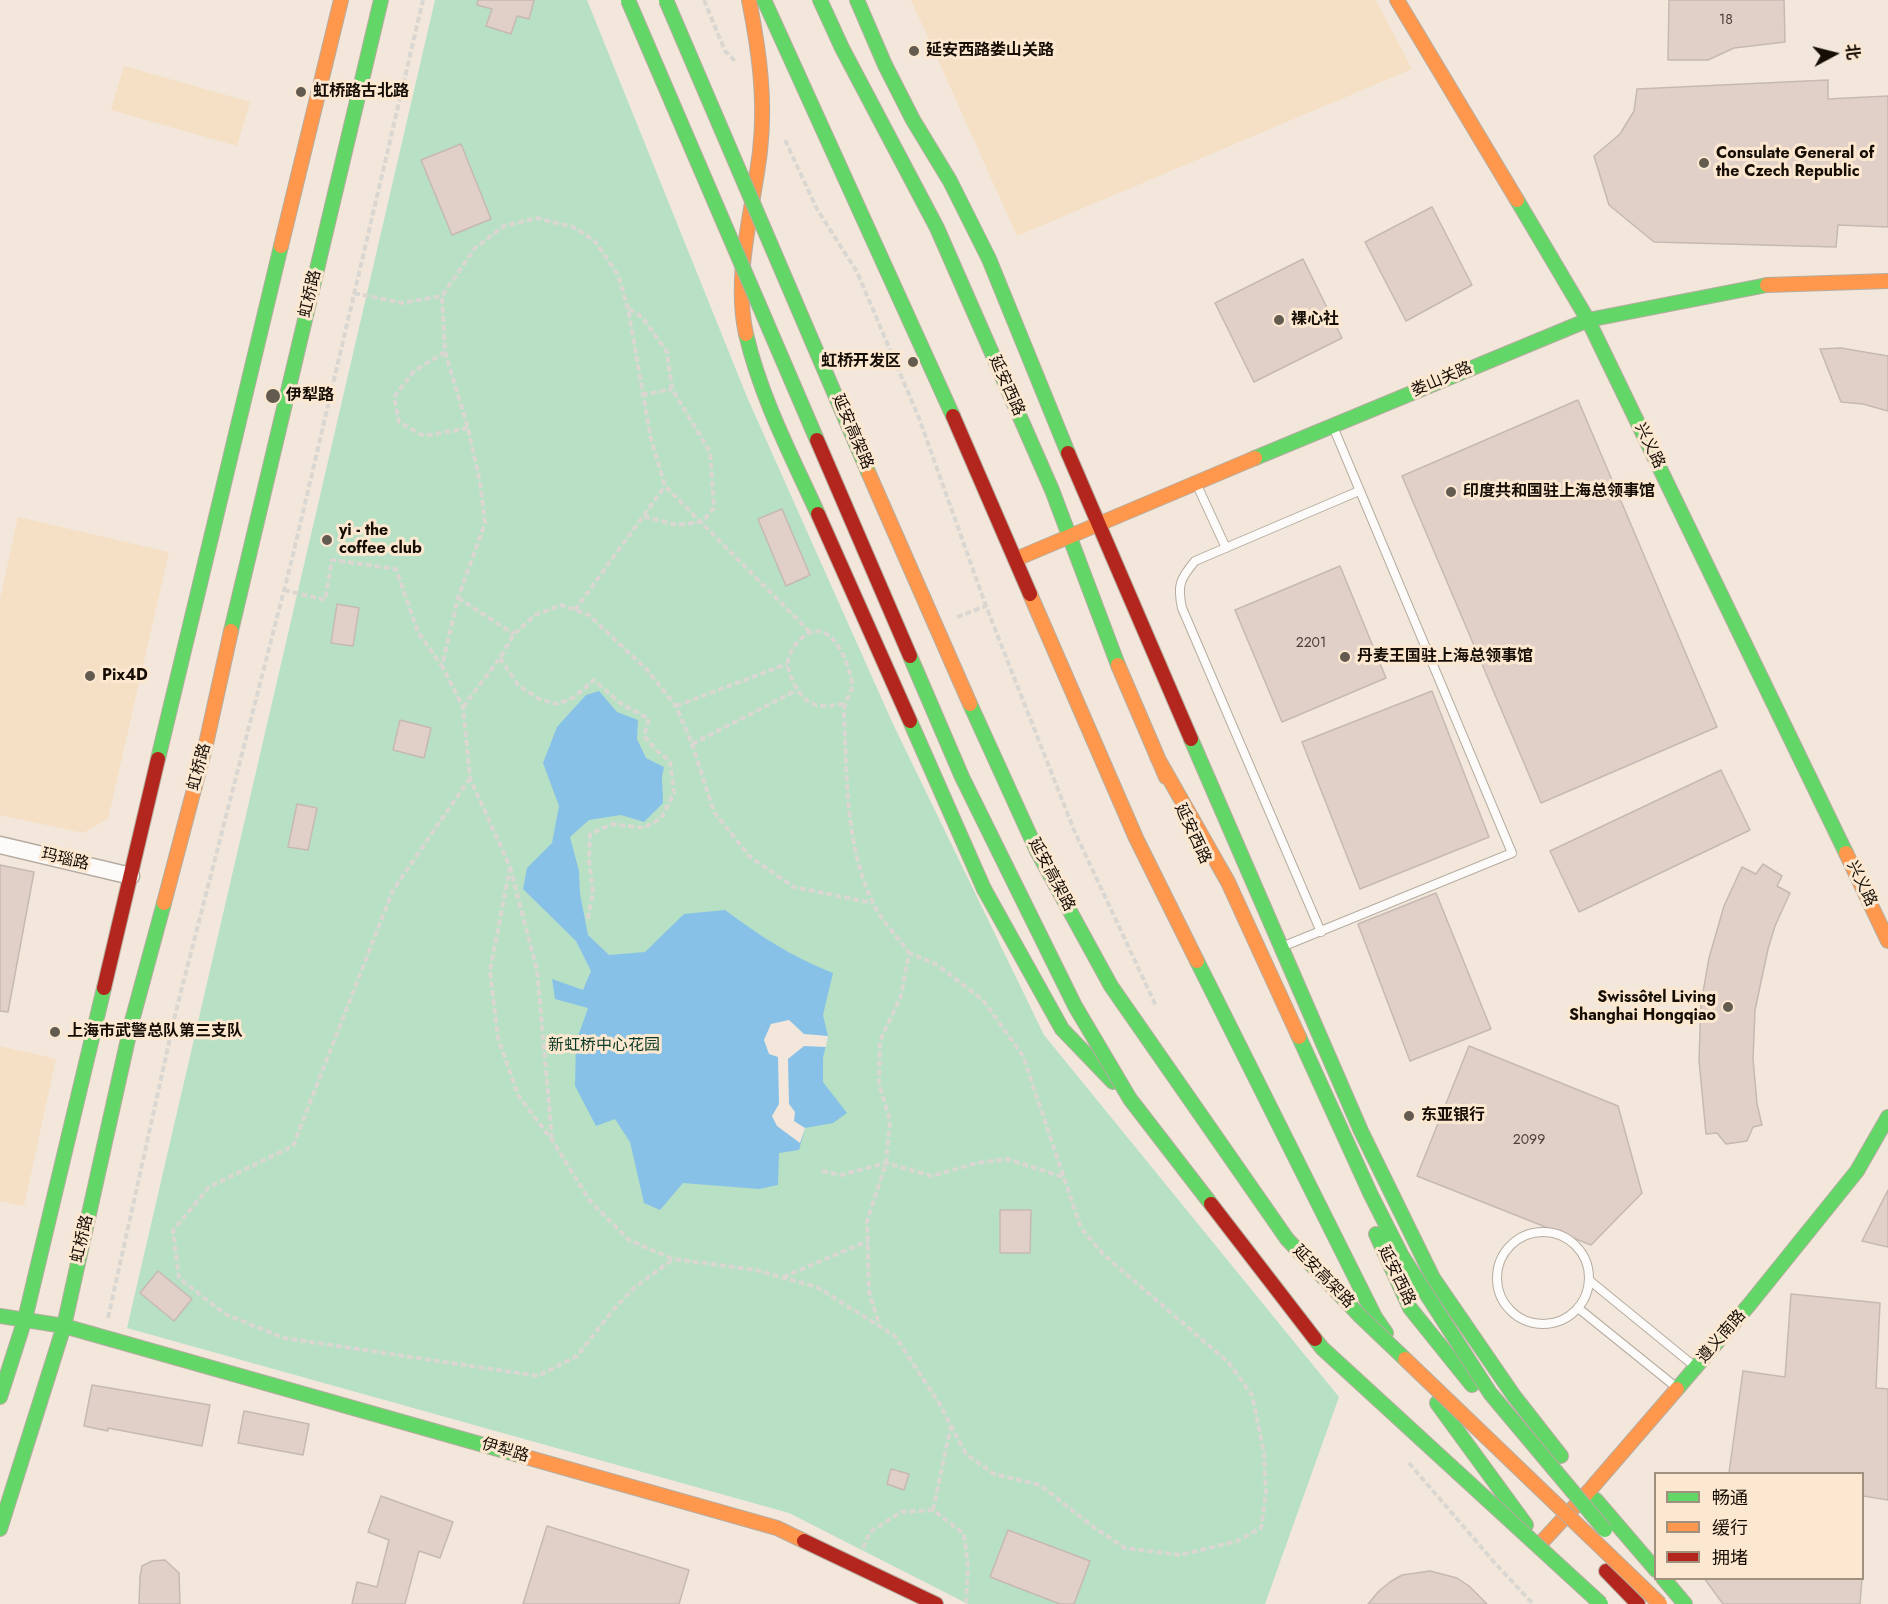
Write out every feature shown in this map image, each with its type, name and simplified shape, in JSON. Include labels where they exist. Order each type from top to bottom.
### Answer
[{"type":"main road","points":[[0,1397],[25,1319],[341,0]]},
{"type":"main road","name":"虹桥路","points":[[0,1529],[64,1326],[132,1021],[206,744],[234,617],[381,0]]},
{"type":"main road","points":[[628,0],[962,777],[1075,1006],[1130,1099]]},
{"type":"main road","name":"延安高架路","points":[[666,0],[935,625],[1036,851],[1111,986],[1287,1239],[1360,1316],[1660,1604]]},
{"type":"main road","points":[[749,0],[758,44],[763,93],[762,129],[745,258],[743,304],[746,334],[756,372],[984,889],[1062,1029],[1130,1099],[1322,1348],[1601,1604]]},
{"type":"main road","points":[[764,0],[928,359],[1136,838],[1375,1317],[1567,1582],[1589,1604]]},
{"type":"main road","name":"延安西路","points":[[820,0],[842,48],[937,228],[1052,490],[1110,648],[1157,758],[1410,1308],[1572,1510],[1667,1604]]},
{"type":"main road","name":"延安西路","points":[[857,0],[885,65],[913,120],[950,181],[989,259],[1097,524],[1361,1131],[1434,1278],[1514,1396],[1589,1491],[1654,1568]]},
{"type":"main road","name":"兴义路","points":[[1397,0],[1588,320],[1888,941]]},
{"type":"main road","name":"娄山关路","points":[[1016,559],[1588,320],[1764,285],[1888,281]]},
{"type":"main road","points":[[1157,758],[1228,882],[1371,1195],[1402,1256],[1490,1393],[1667,1604]]},
{"type":"main road","name":"遵义南路","points":[[1540,1544],[1555,1521],[1572,1510],[1749,1305],[1857,1172],[1888,1117]]},
{"type":"main road","name":"伊犁路","points":[[0,1316],[64,1326],[777,1527],[855,1565],[905,1597],[936,1604]]},
{"type":"main road","points":[[1483,1464],[1516,1491]]},
{"type":"main road","points":[[1555,1521],[1638,1604]]},
{"type":"main road","points":[[1665,1580],[1685,1604]]},
{"type":"street","name":"玛瑙路","points":[[0,845],[131,876]]},
{"type":"lane","points":[[1282,948],[1512,853],[1332,426]]},
{"type":"lane","points":[[1196,482],[1226,548]]},
{"type":"lane","points":[[1321,932],[1182,608],[1178,589],[1184,574],[1195,561],[1359,491]]},
{"type":"lane","points":[[1544,1232],[1571,1241],[1581,1252],[1587,1265],[1589,1280],[1586,1294],[1578,1308],[1567,1318],[1552,1323],[1536,1324],[1521,1319],[1509,1309],[1500,1296],[1497,1281],[1499,1265],[1506,1251],[1516,1241],[1529,1234],[1544,1232]]},
{"type":"lane","points":[[1589,1280],[1695,1368]]},
{"type":"lane","points":[[1578,1308],[1677,1388]]},
{"type":"path","points":[[104,1338],[176,1011],[284,590],[423,0]]},
{"type":"path","points":[[704,0],[726,51],[741,67]]},
{"type":"path","points":[[783,135],[817,209],[857,272],[919,418],[986,606],[1074,830],[1157,1006]]},
{"type":"path","points":[[442,666],[458,598],[484,523],[480,482],[468,428],[445,352],[442,296],[475,248],[504,226],[537,218],[573,227],[595,241],[618,275],[628,309],[651,439],[665,486],[810,632]]},
{"type":"path","points":[[354,292],[402,303],[442,296]]},
{"type":"path","points":[[628,309],[642,317],[667,352],[672,389],[710,452],[714,508],[702,522],[676,525],[642,516]]},
{"type":"path","points":[[445,352],[414,371],[394,397],[399,422],[424,436],[468,428]]},
{"type":"path","points":[[642,394],[672,389]]},
{"type":"path","points":[[575,610],[665,486]]},
{"type":"path","points":[[284,590],[325,600],[332,560],[396,569],[418,632],[442,666],[462,707],[470,778],[510,867],[537,970],[552,1140]]},
{"type":"path","points":[[458,598],[514,634]]},
{"type":"path","points":[[462,707],[500,658],[514,634],[536,615],[562,604],[589,615],[647,669],[675,706],[692,744],[714,812],[750,857],[794,887],[873,903]]},
{"type":"path","points":[[510,867],[489,971],[498,1038],[518,1095],[552,1140],[590,1201],[629,1240],[673,1260],[756,1270],[817,1287],[880,1326],[895,1336],[951,1425],[966,1454],[994,1474],[1040,1485],[1092,1526],[1125,1548],[1180,1555],[1237,1541],[1261,1528],[1266,1493],[1264,1453],[1252,1395],[1229,1363],[1103,1254],[1081,1228],[1023,1056],[983,1000],[936,964],[909,953],[873,903],[856,858],[848,797],[844,704],[853,687],[846,658],[836,641],[822,632],[810,632],[795,644],[787,664],[797,690],[811,704],[826,706],[844,704]]},
{"type":"path","points":[[500,658],[518,685],[539,699],[558,704],[574,698],[594,680],[620,703],[649,719],[644,736],[657,751],[670,761],[674,794],[661,818],[644,828],[612,824],[590,834],[589,860],[593,893],[587,922]]},
{"type":"path","points":[[675,706],[787,664]]},
{"type":"path","points":[[692,744],[797,690]]},
{"type":"path","points":[[470,778],[393,890],[293,1146],[209,1186],[173,1232],[179,1278],[225,1314],[284,1338],[538,1376],[577,1356],[614,1309],[634,1288],[673,1260]]},
{"type":"path","points":[[880,1326],[869,1292],[867,1221],[886,1163],[890,1120],[879,1084],[880,1041],[901,996],[909,953]]},
{"type":"path","points":[[822,1170],[841,1175],[886,1163],[932,1176],[977,1163],[1007,1160],[1064,1177]]},
{"type":"path","points":[[782,1277],[868,1241]]},
{"type":"path","points":[[933,1510],[951,1425]]},
{"type":"path","points":[[1404,1457],[1533,1604]]},
{"type":"path","points":[[855,1565],[870,1532],[901,1512],[933,1510],[964,1534],[968,1567],[966,1604]]},
{"type":"shaded area","points":[[911,0],[1376,0],[1412,69],[1017,236]]},
{"type":"shaded area","points":[[124,66],[250,102],[237,146],[111,110]]},
{"type":"shaded area","points":[[18,517],[169,552],[108,819],[83,833],[0,815],[0,599]]},
{"type":"shaded area","points":[[0,1046],[56,1059],[24,1206],[0,1201]]},
{"type":"green space","name":"新虹桥中心花园","points":[[435,0],[587,0],[747,397],[893,724],[1044,1035],[1339,1397],[1265,1604],[968,1604],[789,1513],[127,1328]]},
{"type":"water","points":[[599,691],[617,712],[638,720],[637,739],[646,758],[664,767],[663,803],[644,822],[621,815],[589,820],[570,837],[579,871],[580,894],[588,935],[609,955],[645,952],[684,914],[725,910],[777,945],[833,973],[823,1015],[828,1036],[823,1058],[823,1082],[847,1113],[833,1123],[805,1128],[799,1150],[779,1153],[778,1185],[759,1189],[683,1183],[660,1210],[644,1203],[630,1142],[615,1119],[596,1126],[575,1086],[576,1042],[588,1008],[555,999],[552,979],[583,990],[591,971],[576,941],[523,889],[527,868],[552,843],[559,806],[543,763],[557,727],[586,695]]},
{"type":"pier","points":[[789,1020],[804,1034],[828,1036],[826,1047],[804,1046],[788,1059],[789,1104],[795,1112],[794,1121],[805,1128],[800,1143],[777,1126],[772,1116],[779,1104],[778,1057],[769,1054],[764,1040],[771,1024]]},
{"type":"building","points":[[478,0],[534,0],[529,19],[517,16],[511,34],[486,26],[492,9],[477,5]]},
{"type":"building","points":[[1669,0],[1784,0],[1785,42],[1734,48],[1708,60],[1668,60]]},
{"type":"building","points":[[1828,80],[1828,99],[1888,96],[1888,227],[1838,225],[1836,247],[1654,242],[1609,205],[1594,156],[1620,134],[1634,111],[1637,89]]},
{"type":"building","points":[[461,144],[491,219],[452,235],[421,160]]},
{"type":"building","points":[[1432,207],[1472,285],[1406,321],[1365,242]]},
{"type":"building","name":"裸心社","points":[[1303,259],[1342,338],[1254,382],[1215,303]]},
{"type":"building","points":[[1841,348],[1888,356],[1888,411],[1863,404],[1841,402],[1820,349]]},
{"type":"building","points":[[1578,400],[1717,727],[1541,803],[1402,476]]},
{"type":"building","points":[[782,509],[810,575],[786,586],[758,519]]},
{"type":"building","points":[[1340,566],[1386,678],[1282,722],[1235,610]]},
{"type":"building","points":[[337,604],[359,608],[353,646],[331,643]]},
{"type":"building","points":[[1432,691],[1489,837],[1360,889],[1302,742]]},
{"type":"building","points":[[400,720],[431,728],[424,758],[393,750]]},
{"type":"building","points":[[1721,770],[1750,830],[1579,912],[1550,851]]},
{"type":"building","points":[[297,804],[317,808],[308,850],[288,847]]},
{"type":"building","name":"Swissôtel Living Shanghai Hongqiao","points":[[1763,864],[1782,876],[1777,886],[1790,893],[1775,926],[1768,949],[1755,1010],[1753,1059],[1757,1104],[1762,1125],[1753,1127],[1747,1141],[1726,1144],[1717,1133],[1706,1134],[1699,1060],[1701,1004],[1709,958],[1724,906],[1742,867],[1756,874]]},
{"type":"building","points":[[0,865],[34,872],[8,1012],[0,1011]]},
{"type":"building","points":[[1436,893],[1491,1029],[1410,1061],[1358,924]]},
{"type":"building","points":[[1469,1046],[1618,1106],[1642,1193],[1591,1245],[1417,1176]]},
{"type":"building","points":[[1888,1190],[1888,1247],[1862,1241]]},
{"type":"building","points":[[1000,1210],[1031,1210],[1030,1253],[1000,1253]]},
{"type":"building","points":[[158,1271],[192,1299],[174,1321],[140,1293]]},
{"type":"building","points":[[1791,1294],[1880,1303],[1876,1388],[1888,1389],[1888,1500],[1864,1496],[1864,1472],[1729,1472],[1743,1371],[1785,1377]]},
{"type":"building","points":[[92,1385],[210,1405],[202,1446],[108,1428],[108,1431],[84,1426]]},
{"type":"building","points":[[244,1411],[309,1424],[303,1455],[238,1443]]},
{"type":"building","points":[[891,1469],[909,1474],[904,1490],[887,1484]]},
{"type":"building","points":[[381,1496],[453,1522],[440,1558],[419,1551],[405,1604],[352,1604],[357,1582],[377,1587],[389,1540],[368,1532]]},
{"type":"building","points":[[547,1526],[689,1570],[679,1604],[523,1604]]},
{"type":"building","points":[[1008,1530],[1090,1561],[1074,1604],[1060,1604],[990,1577]]},
{"type":"building","points":[[165,1560],[179,1573],[180,1604],[139,1604],[142,1566],[152,1561]]},
{"type":"building","points":[[1430,1571],[1457,1578],[1469,1586],[1487,1604],[1368,1604],[1379,1591],[1402,1575]]},
{"type":"building","points":[[1705,1580],[1862,1580],[1860,1604],[1723,1604]]},
{"type":"traffic: fast","points":[[231,631],[381,0]]},
{"type":"traffic: fast","points":[[628,0],[817,440]]},
{"type":"traffic: fast","points":[[666,0],[869,474]]},
{"type":"traffic: fast","points":[[764,0],[953,416]]},
{"type":"traffic: fast","points":[[820,0],[842,48],[937,228],[1052,490],[1118,665]]},
{"type":"traffic: fast","points":[[857,0],[885,65],[913,120],[950,181],[989,259],[1068,453]]},
{"type":"traffic: fast","points":[[1517,200],[1588,320],[1846,853]]},
{"type":"traffic: fast","points":[[158,759],[281,246]]},
{"type":"traffic: fast","points":[[1255,458],[1588,320],[1767,285]]},
{"type":"traffic: fast","points":[[746,334],[768,404],[818,514]]},
{"type":"traffic: fast","points":[[910,656],[962,777],[1075,1006],[1130,1099],[1211,1204]]},
{"type":"traffic: fast","points":[[970,704],[1037,851],[1111,986],[1287,1239],[1360,1316],[1405,1359]]},
{"type":"traffic: fast","points":[[910,721],[984,889]]},
{"type":"traffic: fast","points":[[1191,739],[1361,1131],[1433,1278],[1514,1396],[1561,1456]]},
{"type":"traffic: fast","points":[[984,889],[1062,1029],[1113,1082]]},
{"type":"traffic: fast","points":[[0,1529],[64,1326],[132,1021],[164,903]]},
{"type":"traffic: fast","points":[[1197,961],[1375,1317],[1386,1333]]},
{"type":"traffic: fast","points":[[0,1397],[25,1319],[104,988]]},
{"type":"traffic: fast","points":[[1299,1037],[1371,1195],[1402,1256]]},
{"type":"traffic: fast","points":[[1677,1389],[1749,1305],[1857,1171],[1888,1117]]},
{"type":"traffic: fast","points":[[1376,1234],[1410,1308],[1472,1385]]},
{"type":"traffic: fast","points":[[1402,1256],[1490,1393],[1605,1530]]},
{"type":"traffic: fast","points":[[0,1316],[64,1326],[526,1457]]},
{"type":"traffic: fast","points":[[1315,1339],[1322,1348],[1601,1604]]},
{"type":"traffic: fast","points":[[1437,1403],[1526,1525]]},
{"type":"traffic: fast","points":[[1596,1500],[1654,1568]]},
{"type":"traffic: fast","points":[[1665,1580],[1685,1604]]},
{"type":"traffic: slow","points":[[281,246],[341,0]]},
{"type":"traffic: slow","points":[[746,334],[743,312],[743,266],[762,132],[762,94],[749,0]]},
{"type":"traffic: slow","points":[[1397,0],[1517,200]]},
{"type":"traffic: slow","points":[[1767,285],[1888,281]]},
{"type":"traffic: slow","points":[[1016,559],[1255,458]]},
{"type":"traffic: slow","points":[[869,474],[970,704]]},
{"type":"traffic: slow","points":[[1030,594],[1136,838],[1197,961]]},
{"type":"traffic: slow","points":[[164,903],[206,744],[231,631]]},
{"type":"traffic: slow","points":[[1118,665],[1166,777]]},
{"type":"traffic: slow","points":[[1157,757],[1228,882],[1299,1037]]},
{"type":"traffic: slow","points":[[1846,853],[1888,941]]},
{"type":"traffic: slow","points":[[1405,1359],[1660,1604]]},
{"type":"traffic: slow","points":[[1540,1544],[1677,1389]]},
{"type":"traffic: slow","points":[[526,1457],[777,1528],[804,1541]]},
{"type":"traffic: jam","points":[[953,416],[1030,594]]},
{"type":"traffic: jam","points":[[817,440],[910,656]]},
{"type":"traffic: jam","points":[[1068,453],[1191,739]]},
{"type":"traffic: jam","points":[[818,514],[910,721]]},
{"type":"traffic: jam","points":[[104,988],[158,759]]},
{"type":"traffic: jam","points":[[1211,1204],[1315,1339]]},
{"type":"traffic: jam","points":[[804,1541],[936,1604]]},
{"type":"traffic: jam","points":[[1606,1571],[1638,1604]]},
{"type":"place","name":"延安西路娄山关路","points":[[914,51]]},
{"type":"place","name":"虹桥路古北路","points":[[301,92]]},
{"type":"place","name":"Consulate General of the Czech Republic","points":[[1704,163]]},
{"type":"place","name":"裸心社","points":[[1279,320]]},
{"type":"place","name":"虹桥开发区","points":[[913,362]]},
{"type":"place","name":"伊犁路","points":[[273,396]]},
{"type":"place","name":"印度共和国驻上海总领事馆","points":[[1451,492]]},
{"type":"place","name":"yi - the coffee club","points":[[327,540]]},
{"type":"place","name":"丹麦王国驻上海总领事馆","points":[[1345,657]]},
{"type":"place","name":"Pix4D","points":[[90,676]]},
{"type":"place","name":"Swissôtel Living Shanghai Hongqiao","points":[[1728,1007]]},
{"type":"place","name":"上海市武警总队第三支队","points":[[55,1032]]},
{"type":"place","name":"东亚银行","points":[[1409,1116]]}]
